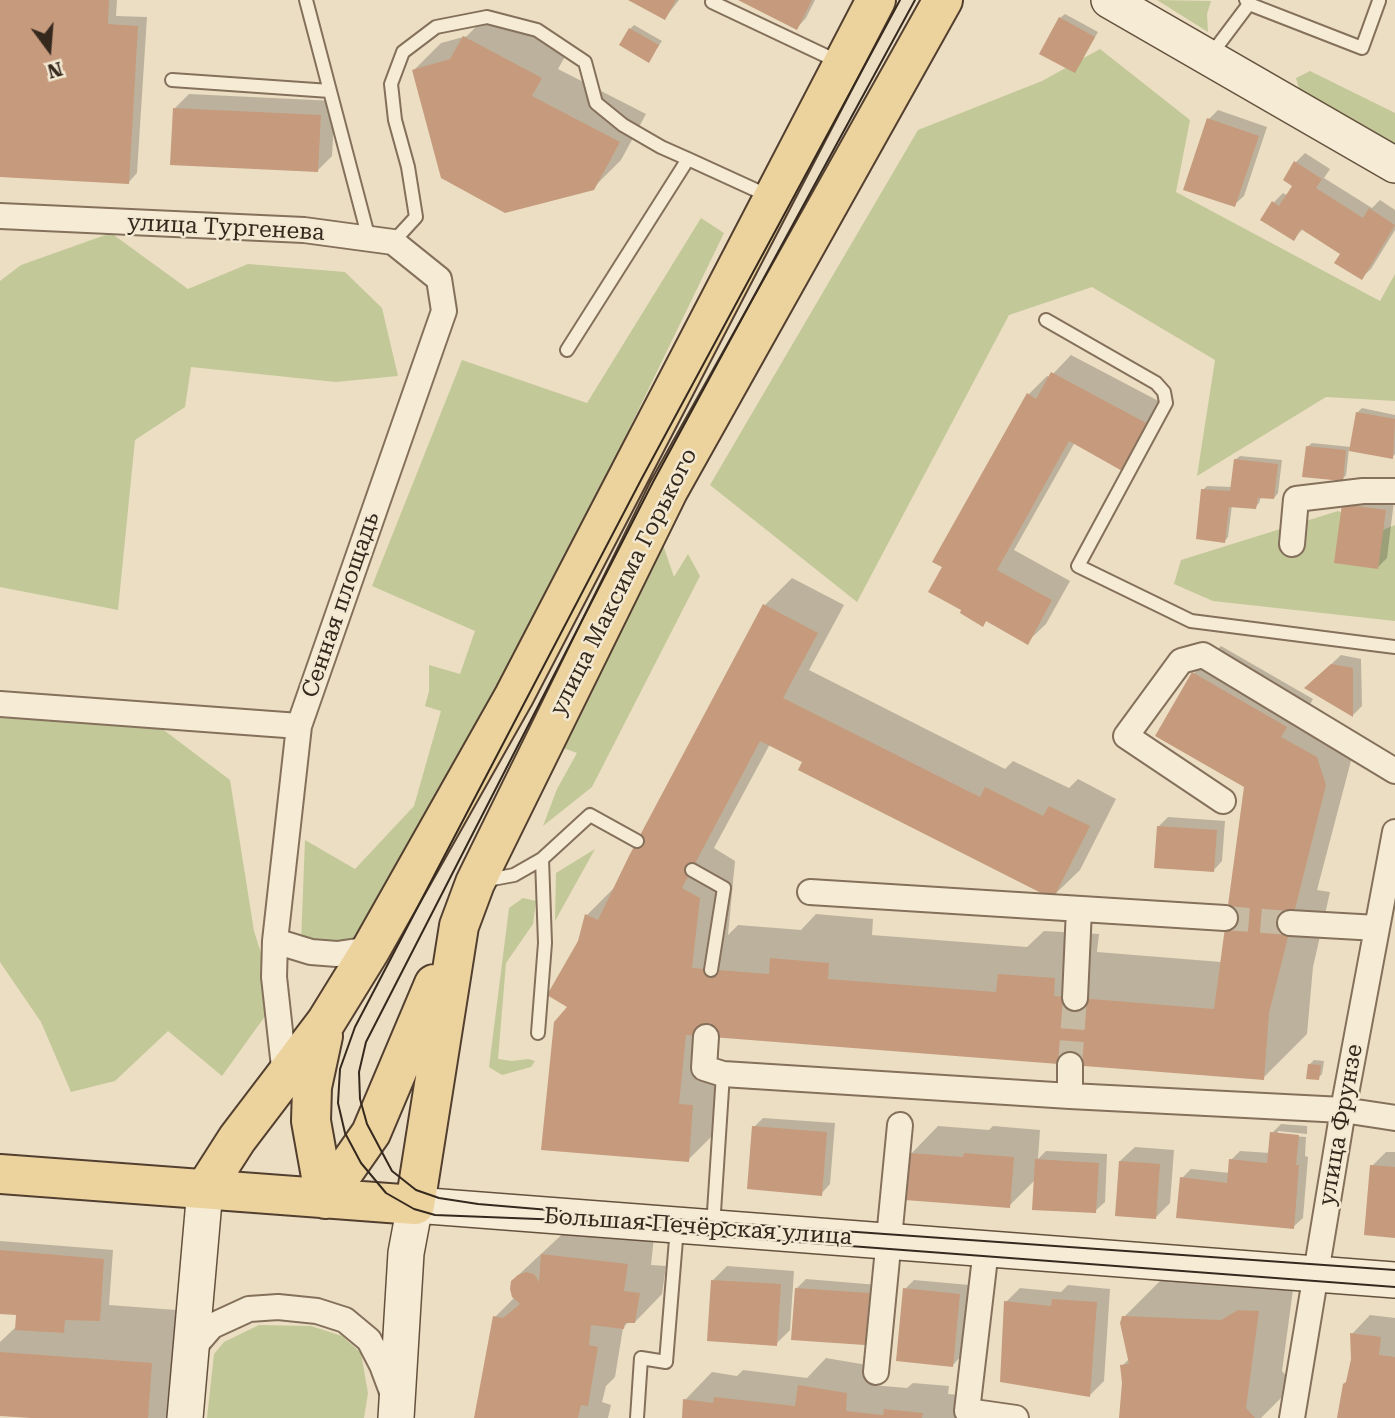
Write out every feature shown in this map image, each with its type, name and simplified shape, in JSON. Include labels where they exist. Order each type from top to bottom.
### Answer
[{"type":"main road","name":"улица Максима Горького","points":[[205,1189],[237,1139],[326,1022],[371,949],[514,695],[876,0]]},
{"type":"main road","name":"улица Максима Горького","points":[[415,1205],[429,1102],[459,926],[475,883],[668,491],[943,0]]},
{"type":"main road","points":[[325,1199],[371,1133],[459,926]]},
{"type":"main road","name":"улица Максима Горького","points":[[325,1199],[311,1121],[312,1087],[326,1022]]},
{"type":"main road","name":"Большая Печёрская улица","points":[[0,1174],[415,1205]]},
{"type":"street","points":[[1109,0],[1395,165]]},
{"type":"street","name":"улица Тургенева","points":[[0,216],[304,230],[381,241]]},
{"type":"street","name":"Сенная площадь","points":[[285,1076],[274,977],[275,941],[299,726],[444,311],[439,279],[381,241]]},
{"type":"street","points":[[1292,544],[1296,499],[1363,491],[1395,491]]},
{"type":"street","points":[[1223,801],[1126,736],[1181,662],[1203,655],[1395,771]]},
{"type":"street","points":[[0,704],[299,726]]},
{"type":"street","name":"улица Фрунзе","points":[[1292,1418],[1343,1110],[1394,846]]},
{"type":"street","points":[[810,892],[1225,918]]},
{"type":"street","points":[[1075,998],[1079,909]]},
{"type":"street","points":[[1290,923],[1377,928]]},
{"type":"street","points":[[275,941],[312,952],[337,954],[371,949]]},
{"type":"street","points":[[706,1037],[704,1068],[723,1074],[1343,1110],[1395,1118]]},
{"type":"street","points":[[1070,1065],[1070,1096]]},
{"type":"street","points":[[876,1372],[900,1125]]},
{"type":"street","points":[[185,1418],[205,1189]]},
{"type":"street","points":[[397,1413],[406,1253],[415,1205]]},
{"type":"street","name":"Большая Печёрская улица","points":[[415,1205],[1395,1280]]},
{"type":"street","points":[[986,1249],[967,1411],[1016,1418]]},
{"type":"street","points":[[192,1349],[212,1326],[249,1309],[278,1307],[317,1311],[345,1320],[369,1340],[382,1365],[397,1413]]},
{"type":"lane","points":[[306,0],[330,91],[381,241],[416,217],[408,167],[395,120],[391,83],[402,52],[436,27],[487,17],[537,30],[586,62],[596,103],[623,125],[661,147],[773,197]]},
{"type":"lane","points":[[1208,58],[1247,2],[1362,48],[1379,1]]},
{"type":"lane","points":[[712,2],[843,64]]},
{"type":"lane","points":[[172,80],[330,91]]},
{"type":"lane","points":[[567,350],[688,159]]},
{"type":"lane","points":[[1046,320],[1156,383],[1164,392],[1166,403],[1077,566],[1191,621],[1395,647]]},
{"type":"lane","points":[[475,883],[514,875],[542,859],[590,815],[637,841]]},
{"type":"lane","points":[[538,1033],[545,943],[542,859]]},
{"type":"lane","points":[[692,870],[724,888],[711,970]]},
{"type":"lane","points":[[713,1228],[723,1074]]},
{"type":"lane","points":[[636,1418],[641,1359],[666,1362],[677,1225]]},
{"type":"green space","points":[[1157,0],[1211,1],[1207,14],[1208,32]]},
{"type":"green space","points":[[1100,49],[1190,120],[1176,192],[1380,301],[1395,274],[1395,401],[1326,397],[1197,476],[1215,360],[1092,287],[1009,315],[857,602],[710,485],[918,130],[1042,81]]},
{"type":"green space","points":[[1310,71],[1395,113],[1395,158],[1302,99],[1296,78]]},
{"type":"green space","points":[[701,218],[724,233],[527,640],[344,959],[301,942],[305,840],[355,869],[414,806],[441,711],[425,706],[429,691],[429,665],[460,674],[475,631],[372,586],[462,360],[587,403]]},
{"type":"green space","points":[[111,233],[188,289],[248,264],[345,272],[382,308],[398,376],[336,382],[191,367],[185,407],[135,440],[118,610],[0,587],[0,281],[21,265]]},
{"type":"green space","points":[[1338,511],[1380,531],[1395,525],[1395,621],[1213,601],[1174,584],[1181,560]]},
{"type":"green space","points":[[660,536],[674,577],[688,554],[700,576],[592,787],[543,826],[557,789],[577,753],[552,744]]},
{"type":"green space","points":[[0,716],[161,728],[230,780],[254,931],[276,1001],[222,1076],[168,1031],[115,1081],[71,1092],[41,1022],[0,962]]},
{"type":"green space","points":[[595,849],[555,921],[556,873]]},
{"type":"green space","points":[[523,898],[536,901],[533,924],[506,963],[498,1059],[535,1061],[531,1067],[502,1075],[489,1067],[509,908]]},
{"type":"green space","points":[[259,1325],[311,1326],[342,1336],[361,1353],[368,1393],[364,1418],[207,1418],[214,1354],[224,1342]]},
{"type":"building","points":[[0,0],[109,0],[108,24],[138,26],[129,184],[0,177]]},
{"type":"building","points":[[628,0],[676,0],[665,20]]},
{"type":"building","points":[[738,0],[812,0],[797,30]]},
{"type":"building","points":[[1059,17],[1095,37],[1075,73],[1039,54]]},
{"type":"building","points":[[629,28],[659,45],[649,63],[619,45]]},
{"type":"building","points":[[463,36],[542,78],[532,96],[620,142],[594,190],[505,213],[441,178],[412,70],[450,59]]},
{"type":"building","points":[[173,108],[321,115],[318,172],[170,165]]},
{"type":"building","points":[[1207,118],[1259,136],[1235,207],[1183,190]]},
{"type":"building","points":[[1294,161],[1322,179],[1316,188],[1363,218],[1369,208],[1395,225],[1362,280],[1334,263],[1340,254],[1301,229],[1294,241],[1260,220],[1272,201],[1279,206],[1292,186],[1283,180]]},
{"type":"building","points":[[1051,372],[1150,425],[1124,472],[1069,441],[997,570],[1052,600],[1028,645],[986,621],[983,627],[960,613],[961,610],[928,592],[942,567],[932,562],[1027,393],[1036,399]]},
{"type":"building","points":[[1356,412],[1395,419],[1393,459],[1349,451]]},
{"type":"building","points":[[1306,446],[1346,450],[1343,481],[1302,477]]},
{"type":"building","points":[[1234,459],[1278,464],[1274,499],[1258,498],[1256,509],[1229,507],[1225,543],[1196,539],[1201,489],[1230,491]]},
{"type":"building","points":[[1342,504],[1386,510],[1378,569],[1334,563]]},
{"type":"building","points":[[763,604],[818,633],[783,698],[980,797],[985,787],[1043,816],[1049,806],[1090,826],[1053,899],[798,770],[802,762],[760,741],[682,888],[700,898],[692,968],[769,974],[770,958],[829,963],[828,979],[996,992],[998,974],[1055,978],[1054,996],[1214,1009],[1244,787],[1155,736],[1192,672],[1287,727],[1281,737],[1317,757],[1326,785],[1269,1013],[1264,1080],[686,1035],[679,1104],[693,1105],[689,1162],[541,1150],[554,1022],[567,1007],[547,995],[578,941],[585,914],[598,920],[629,856]]},
{"type":"building","points":[[1331,664],[1353,668],[1353,717],[1304,688]]},
{"type":"building","points":[[1157,826],[1217,830],[1214,872],[1154,868]]},
{"type":"building","points":[[1308,1064],[1321,1065],[1319,1080],[1306,1079]]},
{"type":"building","points":[[752,1126],[827,1132],[822,1196],[747,1189]]},
{"type":"building","points":[[1270,1132],[1299,1135],[1294,1229],[1176,1218],[1180,1177],[1227,1183],[1229,1159],[1267,1163]]},
{"type":"building","points":[[909,1153],[1014,1157],[1010,1208],[905,1200]]},
{"type":"building","points":[[1035,1159],[1099,1163],[1096,1213],[1032,1210]]},
{"type":"building","points":[[1119,1161],[1160,1164],[1156,1219],[1115,1216]]},
{"type":"building","points":[[1370,1165],[1395,1167],[1395,1238],[1364,1235]]},
{"type":"building","points":[[0,1250],[104,1259],[100,1321],[65,1320],[64,1333],[15,1330],[16,1315],[0,1314]]},
{"type":"building","points":[[541,1254],[628,1264],[624,1291],[640,1293],[635,1323],[625,1323],[624,1329],[591,1325],[589,1345],[598,1347],[588,1406],[581,1405],[578,1418],[474,1418],[493,1316],[503,1318],[520,1304],[512,1297],[510,1289],[511,1281],[518,1275],[526,1272],[534,1274],[539,1282]]},
{"type":"building","points":[[711,1280],[781,1284],[777,1346],[707,1341]]},
{"type":"building","points":[[795,1288],[870,1293],[865,1345],[791,1340]]},
{"type":"building","points":[[903,1288],[960,1294],[953,1367],[896,1361]]},
{"type":"building","points":[[1052,1299],[1097,1302],[1090,1397],[1000,1382],[1004,1301],[1051,1306]]},
{"type":"building","points":[[1238,1310],[1259,1311],[1246,1408],[1255,1418],[1119,1418],[1122,1383],[1120,1365],[1129,1364],[1120,1323],[1122,1316],[1221,1320]]},
{"type":"building","points":[[1350,1333],[1381,1337],[1379,1355],[1395,1357],[1395,1418],[1337,1418],[1351,1359]]},
{"type":"building","points":[[0,1352],[152,1363],[148,1418],[0,1416]]},
{"type":"building","points":[[798,1385],[847,1393],[846,1411],[883,1415],[884,1409],[923,1413],[922,1418],[682,1418],[683,1399],[713,1403],[714,1397],[795,1406]]},
{"type":"tunnel","points":[[1225,918],[1290,923]]},
{"type":"tunnel","points":[[1070,1065],[1075,998]]},
{"type":"tram line","points":[[900,0],[642,478],[355,1027],[340,1069],[338,1103],[345,1133],[361,1163],[386,1193],[414,1209],[435,1215],[640,1223],[677,1233],[1395,1287]]},
{"type":"tram line","points":[[561,1211],[439,1198],[416,1190],[392,1171],[367,1124],[360,1099],[359,1072],[366,1042],[653,482],[915,0]]},
{"type":"tram line","points":[[644,1217],[1395,1270]]}]
